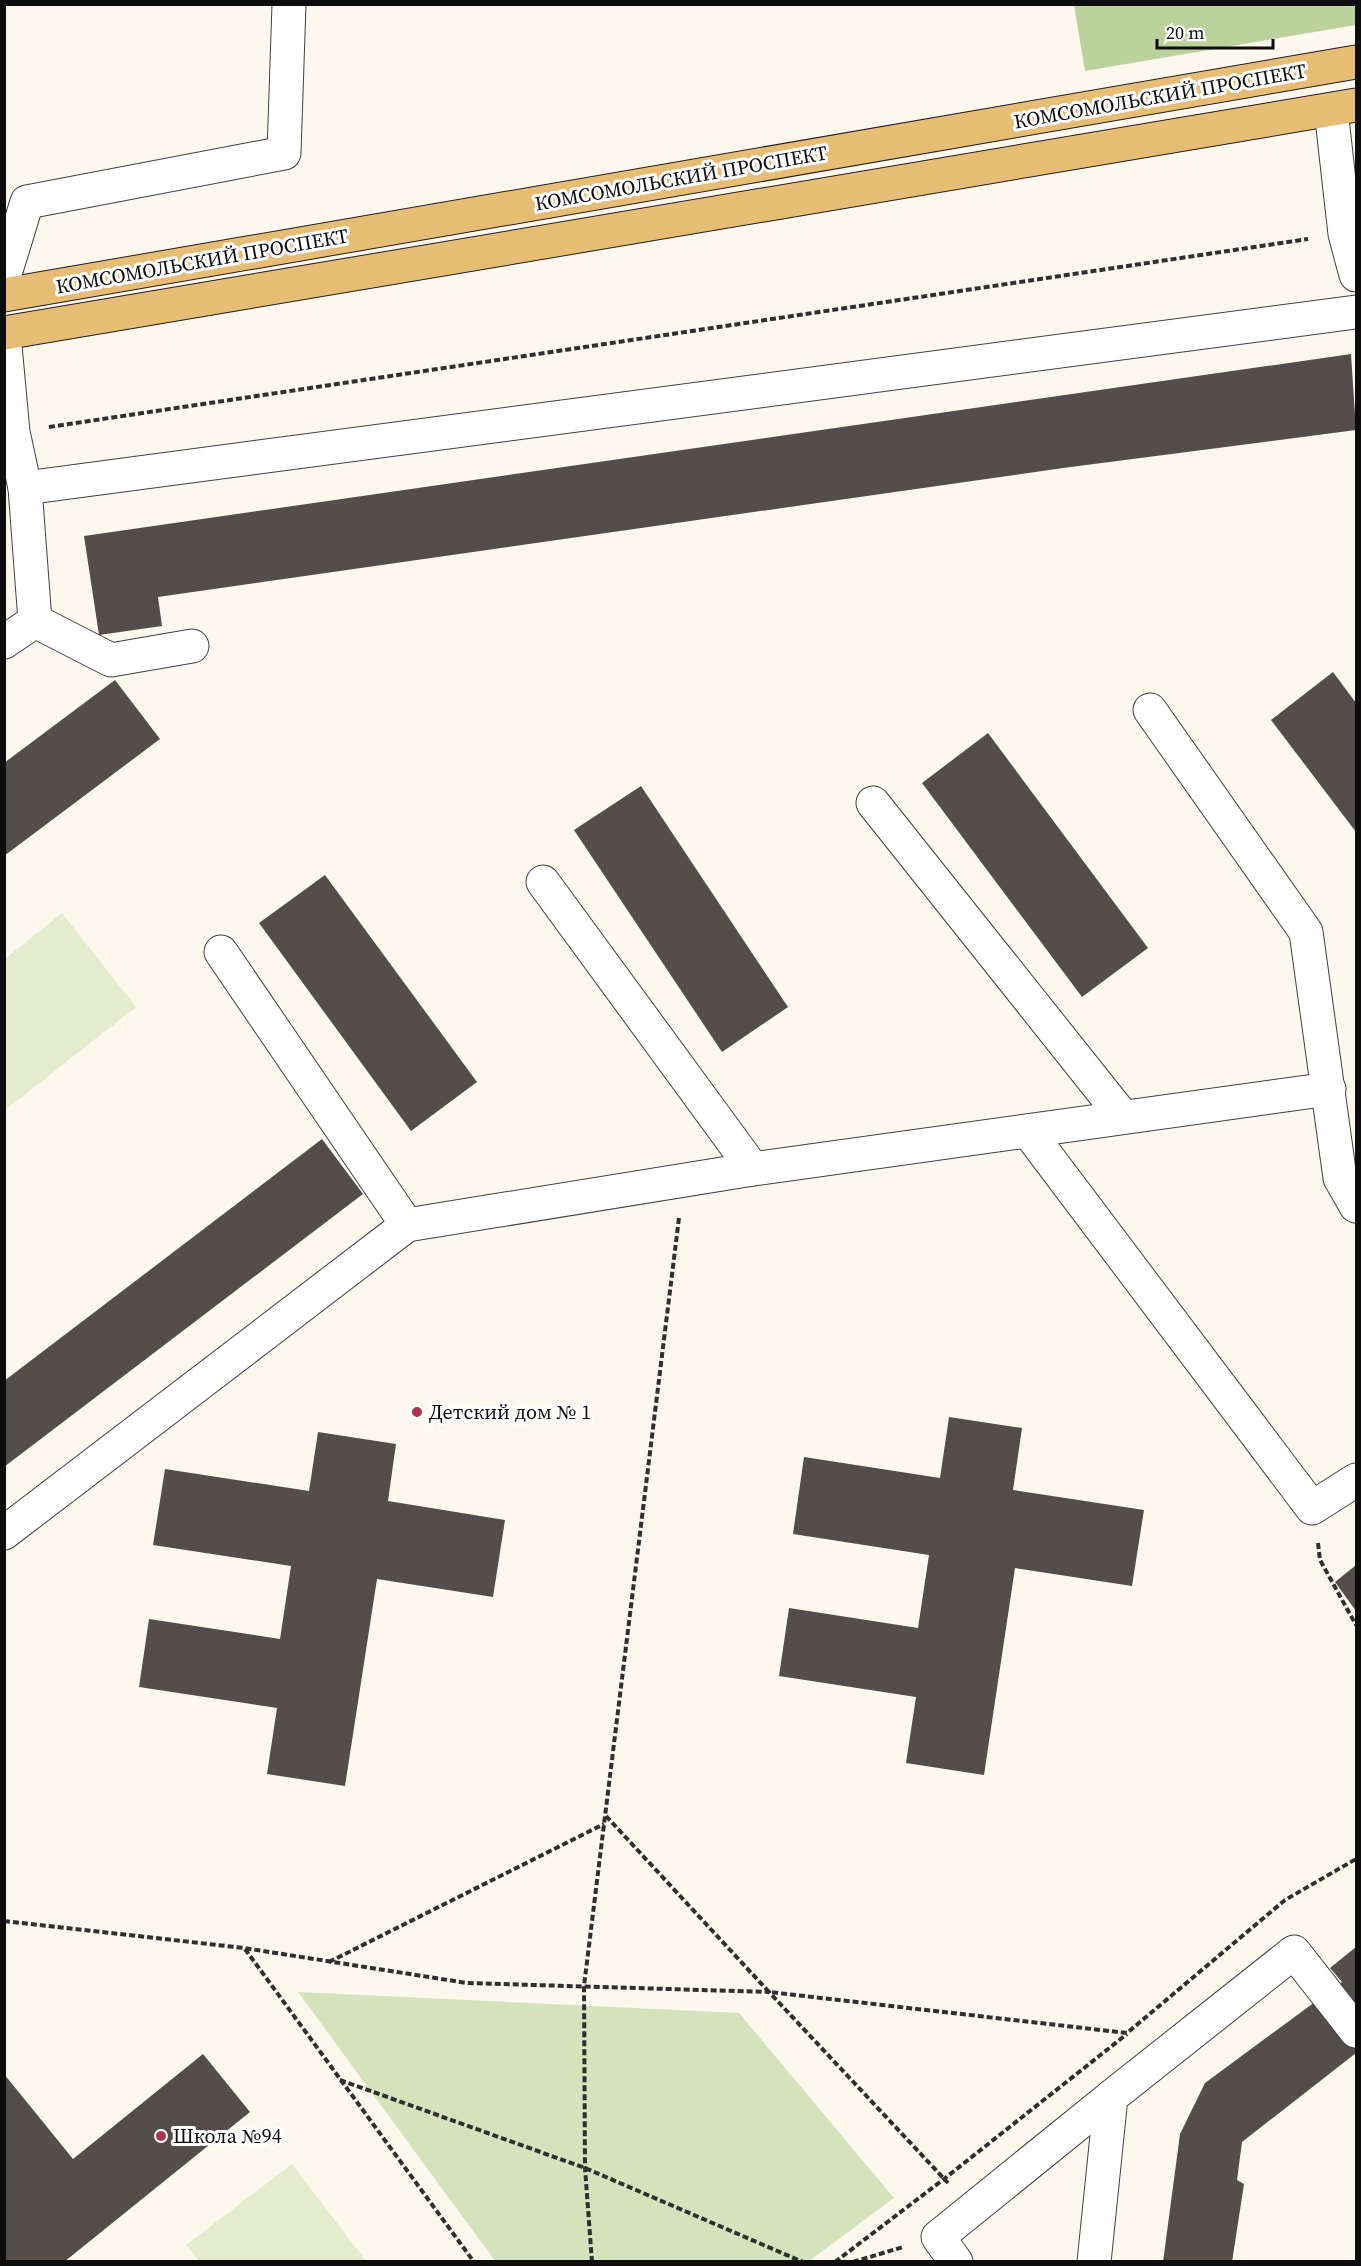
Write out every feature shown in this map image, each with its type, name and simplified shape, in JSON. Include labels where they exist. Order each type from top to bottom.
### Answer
[{"type":"main road","name":"КОМСОМОЛЬСКИЙ ПРОСПЕКТ","points":[[4,295],[1356,62]]},
{"type":"main road","name":"КОМСОМОЛЬСКИЙ ПРОСПЕКТ","points":[[4,334],[1344,108]]},
{"type":"lane","points":[[4,277],[27,202],[284,153],[289,4]]},
{"type":"lane","points":[[1344,108],[1346,234],[1356,275]]},
{"type":"lane","points":[[25,488],[1356,312]]},
{"type":"lane","points":[[4,334],[13,432],[25,488],[35,621]]},
{"type":"lane","points":[[4,642],[35,621]]},
{"type":"lane","points":[[35,621],[111,660],[192,646]]},
{"type":"lane","points":[[1150,710],[1306,932],[1340,1178],[1356,1206]]},
{"type":"lane","points":[[873,803],[1123,1117]]},
{"type":"lane","points":[[543,882],[753,1169]]},
{"type":"lane","points":[[221,952],[407,1225]]},
{"type":"lane","points":[[4,1533],[407,1225],[753,1169],[1329,1089]]},
{"type":"lane","points":[[1028,1131],[1312,1508],[1356,1480]]},
{"type":"lane","points":[[947,2249],[1111,2097],[1294,1952],[1356,2031]]},
{"type":"lane","points":[[1094,2262],[1111,2097]]},
{"type":"path","points":[[13,432],[1346,234]]},
{"type":"path","points":[[592,2262],[585,2168],[584,1986],[683,1180]]},
{"type":"path","points":[[1312,1508],[1320,1560],[1356,1625]]},
{"type":"path","points":[[606,1815],[944,2179]]},
{"type":"path","points":[[329,1962],[604,1823]]},
{"type":"path","points":[[835,2262],[944,2179],[1127,2033],[1285,1900],[1356,1859]]},
{"type":"path","points":[[4,1921],[244,1948],[468,1983],[769,1992],[1127,2033]]},
{"type":"path","points":[[244,1948],[474,2262]]},
{"type":"path","points":[[340,2080],[585,2168],[803,2262]]},
{"type":"path","points":[[853,2262],[947,2249]]},
{"type":"green space","points":[[1074,5],[1356,5],[1356,25],[1085,71]]},
{"type":"green space","points":[[62,913],[136,1007],[5,1110],[5,959]]},
{"type":"green space","points":[[298,1992],[739,2013],[894,2198],[809,2261],[495,2261]]},
{"type":"green space","points":[[292,2164],[366,2261],[199,2261],[186,2245]]},
{"type":"building","points":[[1351,354],[1356,430],[1063,468],[158,597],[162,626],[99,635],[84,536]]},
{"type":"building","points":[[1333,672],[1356,703],[1356,832],[1271,720]]},
{"type":"building","points":[[115,680],[160,739],[4,856],[4,763]]},
{"type":"building","points":[[988,733],[1148,948],[1082,997],[922,783]]},
{"type":"building","points":[[641,786],[788,1007],[722,1052],[574,830]]},
{"type":"building","points":[[325,875],[477,1082],[411,1131],[259,923]]},
{"type":"building","points":[[322,1139],[363,1194],[4,1467],[4,1381]]},
{"type":"building","points":[[949,1417],[1022,1428],[1013,1490],[1144,1510],[1132,1586],[1015,1568],[984,1775],[906,1763],[916,1697],[779,1676],[789,1608],[918,1628],[929,1555],[793,1534],[804,1457],[940,1478]]},
{"type":"building","points":[[318,1432],[396,1444],[388,1501],[505,1520],[493,1597],[377,1579],[345,1786],[267,1774],[277,1708],[139,1687],[149,1619],[280,1639],[291,1566],[153,1545],[165,1469],[309,1491]]},
{"type":"building","points":[[1356,1565],[1356,1611],[1335,1582]]},
{"type":"building","points":[[1356,1947],[1356,2053],[1242,2142],[1237,2180],[1244,2184],[1232,2262],[1163,2262],[1180,2134],[1205,2083],[1342,1982],[1330,1968]]},
{"type":"building","name":"Школа №94","points":[[203,2054],[250,2112],[64,2262],[4,2262],[4,2074],[73,2159]]},
{"type":"place","name":"Детский дом № 1","points":[[417,1412]]},
{"type":"place","name":"Школа №94","points":[[161,2136]]}]
